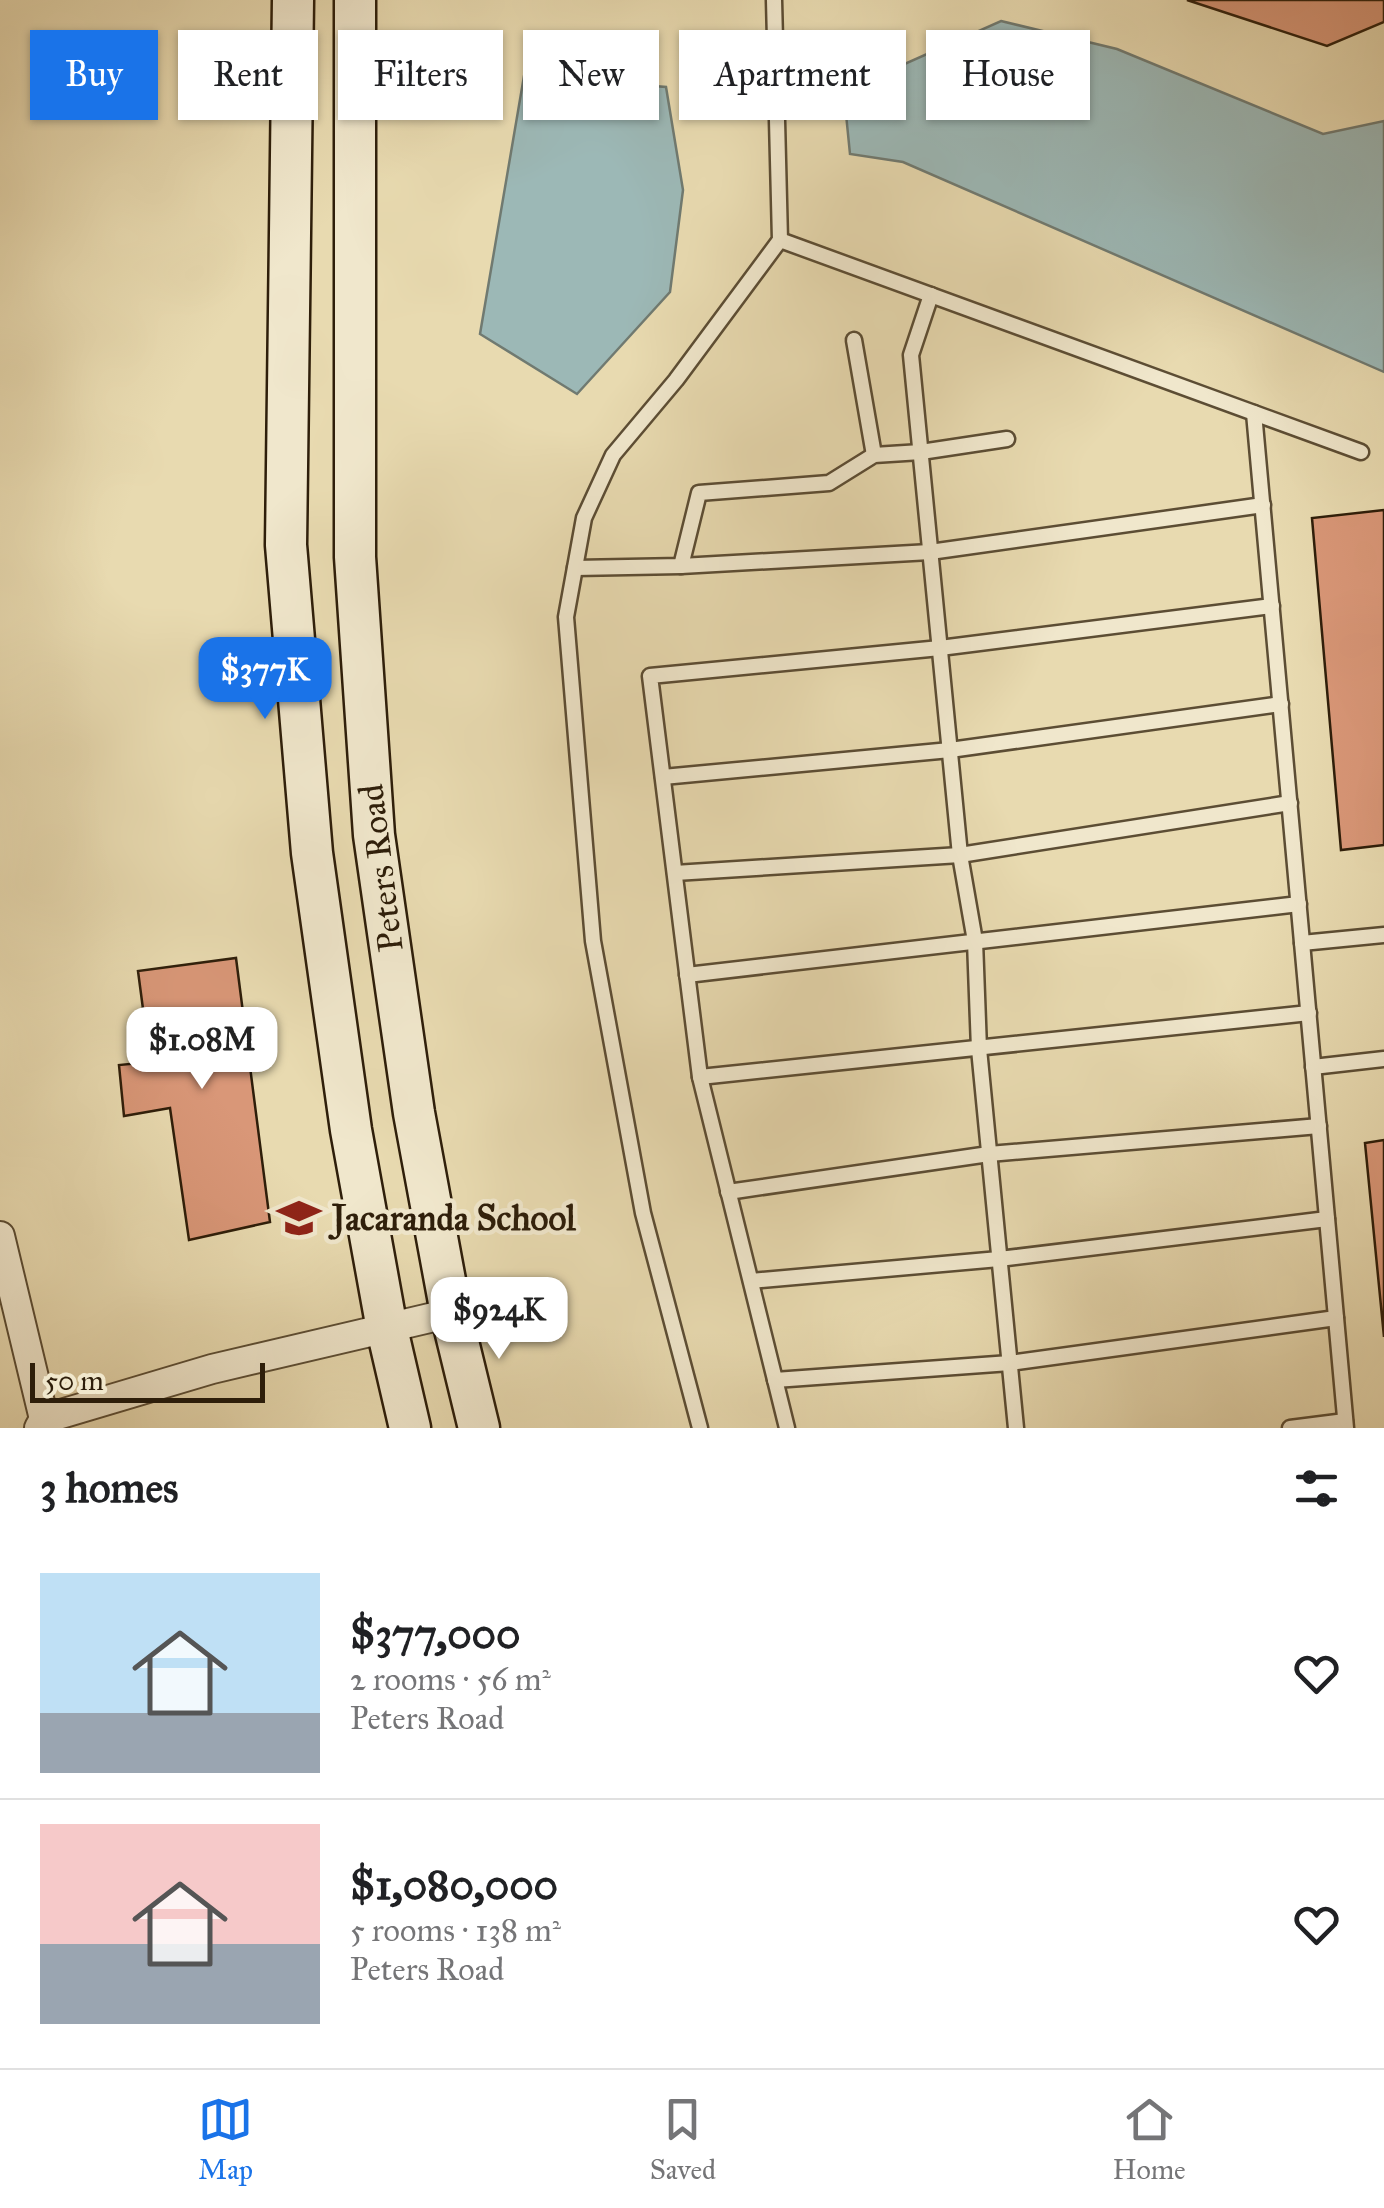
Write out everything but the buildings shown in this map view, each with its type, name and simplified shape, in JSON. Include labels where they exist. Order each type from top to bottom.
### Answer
[{"type":"main road","name":"Peters Road","points":[[292,0],[286,545],[312,854],[351,1130],[387,1329],[410,1428]]},
{"type":"main road","name":"Peters Road","points":[[355,0],[355,557],[374,835],[414,1114],[451,1313],[479,1428]]},
{"type":"street","points":[[0,1236],[41,1424],[212,1369],[451,1313]]},
{"type":"lane","points":[[700,1428],[643,1213],[593,941],[566,617],[584,518],[613,455],[676,380],[780,240],[774,0]]},
{"type":"lane","points":[[780,240],[1362,452]]},
{"type":"lane","points":[[931,295],[911,355],[960,855],[975,941],[979,1049],[1016,1428]]},
{"type":"lane","points":[[854,340],[874,455]]},
{"type":"lane","points":[[1254,414],[1346,1425],[1290,1428]]},
{"type":"lane","points":[[682,566],[699,493],[829,483],[874,455],[1007,439]]},
{"type":"lane","points":[[575,568],[930,552],[1262,506]]},
{"type":"lane","points":[[787,1428],[700,1078],[650,676],[940,648],[1272,606]]},
{"type":"lane","points":[[663,777],[950,750],[1281,704]]},
{"type":"lane","points":[[674,873],[960,855],[1290,803]]},
{"type":"lane","points":[[687,975],[1299,904]]},
{"type":"lane","points":[[1302,943],[1384,935]]},
{"type":"lane","points":[[700,1078],[1309,1013]]},
{"type":"lane","points":[[1314,1068],[1384,1059]]},
{"type":"lane","points":[[728,1192],[989,1154],[1319,1126]]},
{"type":"lane","points":[[751,1282],[999,1259],[1327,1219]]},
{"type":"lane","points":[[775,1380],[1010,1362],[1336,1318]]},
{"type":"water","points":[[1001,21],[1038,30],[981,30]]},
{"type":"water","points":[[1090,42],[1117,49],[1323,134],[1384,121],[1384,372],[903,162],[850,154],[847,120],[906,120],[906,63],[926,54],[926,120],[1090,120]]},
{"type":"water","points":[[523,82],[523,120],[659,120],[659,86],[666,87],[683,190],[670,292],[577,394],[480,334]]},
{"type":"place","name":"Jacaranda School","points":[[299,1218]]}]
